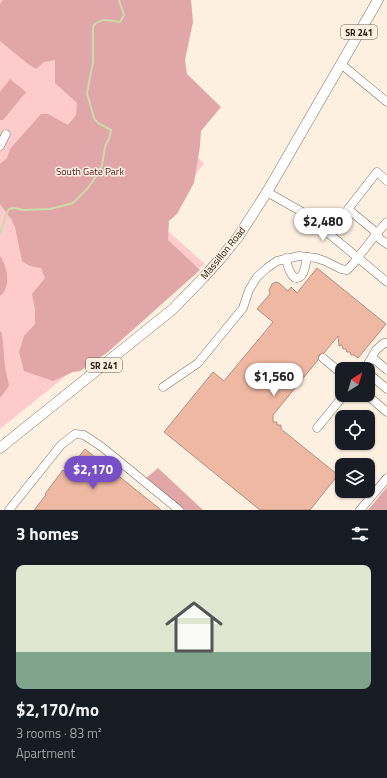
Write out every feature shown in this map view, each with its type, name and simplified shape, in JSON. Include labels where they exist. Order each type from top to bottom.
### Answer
[{"type":"main road","name":"Massillon Road","points":[[0,448],[115,357],[181,301],[225,253],[241,232],[267,192],[378,0]]},
{"type":"street","points":[[340,64],[387,102]]},
{"type":"street","points":[[0,146],[6,134]]},
{"type":"street","points":[[387,181],[377,172],[348,209],[377,233],[380,239],[387,244]]},
{"type":"street","points":[[267,192],[304,213],[387,282]]},
{"type":"street","points":[[163,387],[198,363],[243,308],[249,290],[257,277],[267,268],[277,261],[298,256],[325,261],[347,270],[387,222]]},
{"type":"street","points":[[286,258],[291,275],[300,277],[303,274],[307,257]]},
{"type":"street","points":[[370,362],[380,345],[384,343],[387,344]]},
{"type":"street","points":[[323,358],[335,368]]},
{"type":"street","points":[[373,358],[387,370]]},
{"type":"street","points":[[375,379],[387,389]]},
{"type":"street","points":[[317,428],[338,402]]},
{"type":"street","points":[[375,402],[387,412]]},
{"type":"street","points":[[9,510],[61,445],[75,434],[84,435],[102,447],[179,510]]},
{"type":"street","points":[[360,510],[387,478]]},
{"type":"green space","name":"South Gate Park","points":[[0,0],[156,0],[171,134],[204,163],[161,225],[205,264],[0,429]]},
{"type":"green space","name":"South Gate Park","points":[[3,0],[191,0],[193,22],[185,60],[187,74],[221,107],[201,131],[194,183],[177,214],[169,221],[168,240],[200,270],[108,352],[80,371],[73,372],[53,381],[24,371],[19,352],[24,336],[35,324],[35,309],[32,294],[45,278],[41,268],[30,266],[22,261],[15,227],[0,204],[0,164],[7,158],[10,149],[41,114],[48,114],[68,125],[76,115],[77,103],[55,83],[55,60],[44,62],[36,69],[0,41],[0,4]]},
{"type":"green space","points":[[10,79],[26,92],[3,120],[0,120],[0,92]]},
{"type":"green space","points":[[0,256],[5,265],[7,282],[4,292],[0,296]]},
{"type":"green space","points":[[0,331],[2,333],[5,367],[9,386],[0,398]]},
{"type":"green space","points":[[158,468],[203,510],[182,510],[145,479]]},
{"type":"green space","points":[[387,487],[387,510],[368,510]]},
{"type":"building","points":[[317,268],[386,324],[358,358],[351,355],[350,352],[347,352],[346,349],[343,349],[342,345],[339,346],[338,336],[324,353],[319,355],[318,360],[273,415],[273,422],[277,422],[277,425],[281,425],[281,429],[335,473],[335,479],[310,510],[260,510],[164,432],[213,372],[224,381],[273,322],[257,309],[270,294],[269,290],[272,284],[276,282],[279,283],[288,291],[291,287],[297,293]]},
{"type":"building","points":[[85,449],[161,510],[34,510],[63,470],[66,473]]},
{"type":"waterway","points":[[0,233],[9,209],[50,209],[73,203],[88,188],[97,175],[102,165],[105,147],[111,130],[98,123],[94,118],[87,93],[93,62],[93,26],[103,20],[120,22],[124,15],[119,0]]}]
